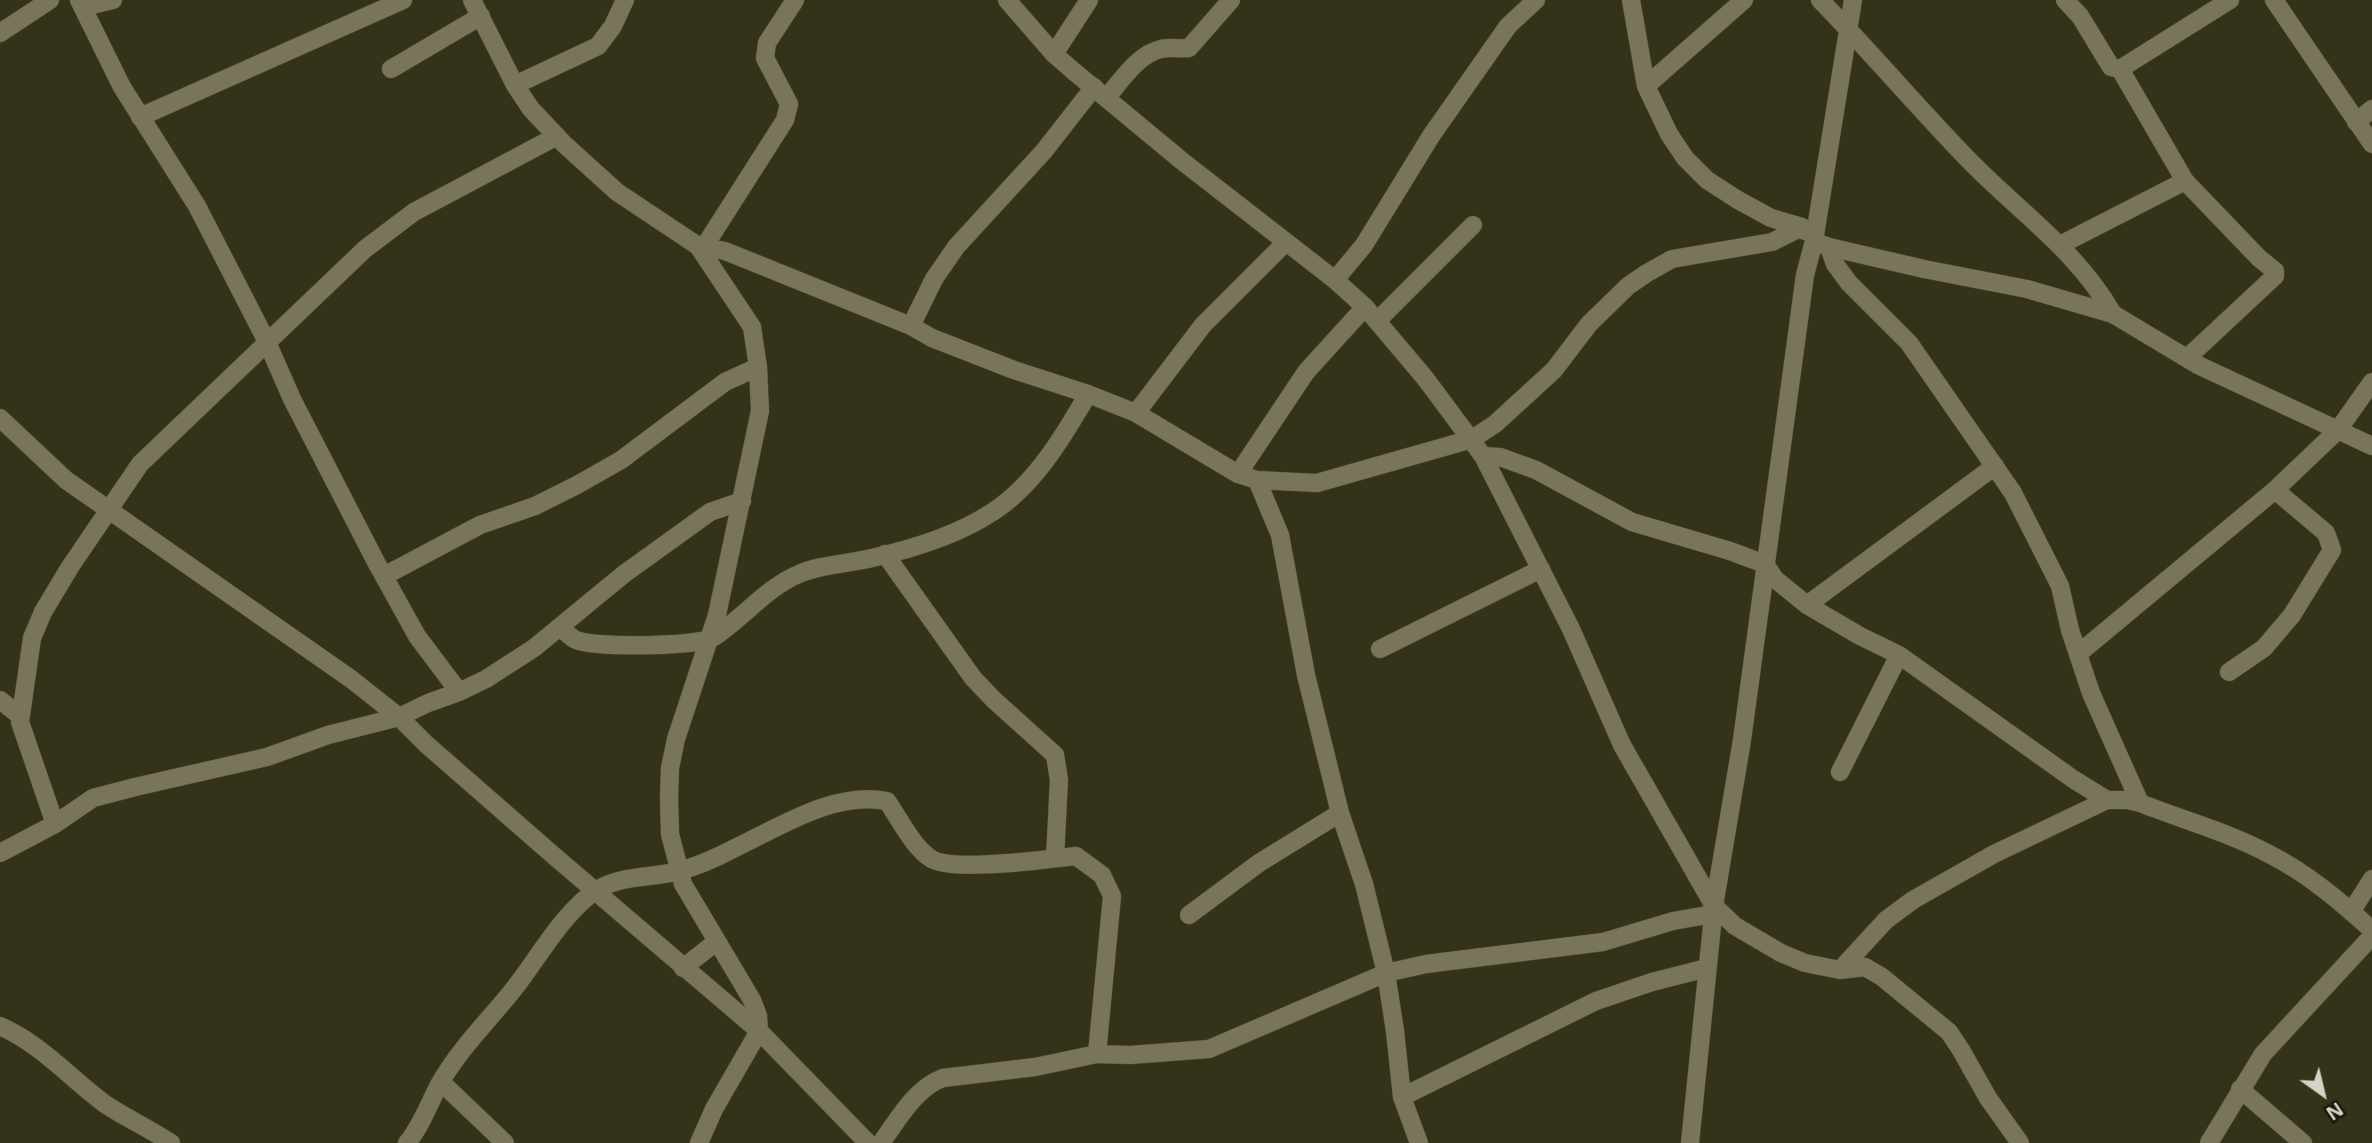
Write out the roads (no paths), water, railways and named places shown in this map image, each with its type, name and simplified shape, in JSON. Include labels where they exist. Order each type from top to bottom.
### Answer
[{"type":"street","points":[[0,33],[50,0]]},
{"type":"street","points":[[113,0],[81,4],[122,88],[197,206],[267,342],[297,410],[417,636],[460,692]]},
{"type":"street","points":[[141,117],[402,0]]},
{"type":"street","points":[[472,0],[515,85],[531,109],[556,136],[617,192],[701,246],[725,251],[911,326],[932,338],[979,357],[1136,413],[1238,474],[1257,480],[1317,483],[1472,439],[1495,424],[1554,370],[1589,324],[1629,286],[1647,273],[1672,260],[1772,242],[1815,239]]},
{"type":"street","points":[[515,85],[598,46],[613,26],[625,0]]},
{"type":"street","points":[[701,246],[785,120],[789,104],[765,58],[767,43],[795,0]]},
{"type":"street","points":[[1007,0],[1054,54],[1182,161],[1335,280],[1371,314],[1472,439],[1571,629],[1622,745],[1713,910],[1781,953],[1805,963],[1840,970],[1865,967],[1882,977],[1940,1023],[1961,1050],[1988,1098],[2020,1143]]},
{"type":"street","points":[[1054,54],[1089,0]]},
{"type":"street","points":[[911,326],[934,279],[956,247],[1100,92],[1150,54],[1162,49],[1189,48],[1231,0]]},
{"type":"street","points":[[1335,280],[1364,245],[1431,136],[1508,26],[1536,0]]},
{"type":"street","points":[[1631,0],[1646,86],[1669,134],[1685,158],[1707,180],[1738,200],[1815,239],[2027,289],[2113,314],[2188,358],[2372,446]]},
{"type":"street","points":[[1646,86],[1744,0]]},
{"type":"street","points":[[1820,0],[1962,154],[2060,245],[2084,271],[2113,314]]},
{"type":"street","points":[[1690,1143],[1713,910],[1742,740],[1805,275],[1815,239],[1853,0]]},
{"type":"street","points":[[2065,0],[2080,16],[2111,67],[2120,69],[2230,0]]},
{"type":"street","points":[[2274,0],[2372,144]]},
{"type":"street","points":[[391,69],[481,16]]},
{"type":"street","points":[[2120,69],[2185,181],[2275,271],[2275,276],[2188,358]]},
{"type":"street","points":[[2356,122],[2372,109]]},
{"type":"street","points":[[55,824],[19,715],[32,638],[43,612],[107,510],[140,464],[365,249],[414,212],[556,136]]},
{"type":"street","points":[[2060,245],[2185,181]]},
{"type":"street","points":[[1238,474],[1306,372],[1473,225]]},
{"type":"street","points":[[1815,239],[1849,283],[1909,343],[2013,493],[2060,586],[2070,630],[2103,722],[2140,803]]},
{"type":"street","points":[[1136,413],[1203,325],[1286,242]]},
{"type":"street","points":[[696,1142],[760,1031],[752,1000],[683,884],[670,834],[670,768],[676,739],[711,639],[760,411],[758,367],[752,327],[701,246]]},
{"type":"street","points":[[384,576],[480,525],[535,506],[577,485],[621,460],[725,382],[758,367]]},
{"type":"street","points":[[2078,654],[2275,490],[2338,430],[2372,382]]},
{"type":"street","points":[[560,627],[576,640],[611,645],[650,645],[711,639],[779,586],[800,574],[885,554],[953,533],[992,513],[1024,487],[1069,427],[1088,394]]},
{"type":"street","points":[[0,418],[66,480],[351,679],[399,717],[553,855],[760,1031],[868,1143]]},
{"type":"street","points":[[1483,456],[1500,457],[1536,470],[1632,522],[1731,551],[1765,565],[1775,579],[1807,605],[1899,655],[1963,698],[2073,779],[2107,800]]},
{"type":"street","points":[[1807,605],[1995,466]]},
{"type":"street","points":[[1257,480],[1280,536],[1306,675],[1340,813],[1364,884],[1385,973],[1402,1097],[1419,1143]]},
{"type":"street","points":[[2229,672],[2264,648],[2285,623],[2332,550],[2326,533],[2275,490]]},
{"type":"street","points":[[0,853],[55,824],[93,798],[267,757],[328,736],[399,717],[460,692],[508,665],[560,627],[624,574],[710,512],[742,501]]},
{"type":"street","points":[[885,554],[973,678],[1055,755],[1059,780],[1055,858]]},
{"type":"street","points":[[1380,649],[1541,569]]},
{"type":"street","points":[[1840,772],[1899,655]]},
{"type":"street","points":[[0,700],[19,715]]},
{"type":"street","points":[[407,1143],[418,1130],[441,1082],[476,1032],[509,995],[575,909],[597,890],[610,884],[678,871],[724,854],[789,821],[833,805],[873,798],[887,801],[917,846],[933,861],[951,864],[1076,856],[1102,875],[1112,896],[1097,1054]]},
{"type":"street","points":[[1840,970],[1886,920],[1913,900],[1994,854],[2107,800],[2140,803],[2271,854],[2317,884],[2372,930]]},
{"type":"street","points":[[1189,915],[1259,863],[1340,813]]},
{"type":"street","points":[[2351,912],[2372,879]]},
{"type":"street","points":[[881,1143],[933,1081],[980,1072],[1035,1067],[1097,1054],[1130,1055],[1209,1049],[1385,973],[1426,964],[1603,942],[1713,910]]},
{"type":"street","points":[[2209,1143],[2263,1054],[2372,936]]},
{"type":"street","points":[[683,968],[716,942]]},
{"type":"street","points":[[1402,1097],[1596,1001],[1652,982],[1707,968]]},
{"type":"street","points":[[0,1026],[43,1051],[105,1103],[171,1143]]},
{"type":"street","points":[[441,1082],[505,1143]]},
{"type":"street","points":[[2240,1089],[2303,1143]]}]
